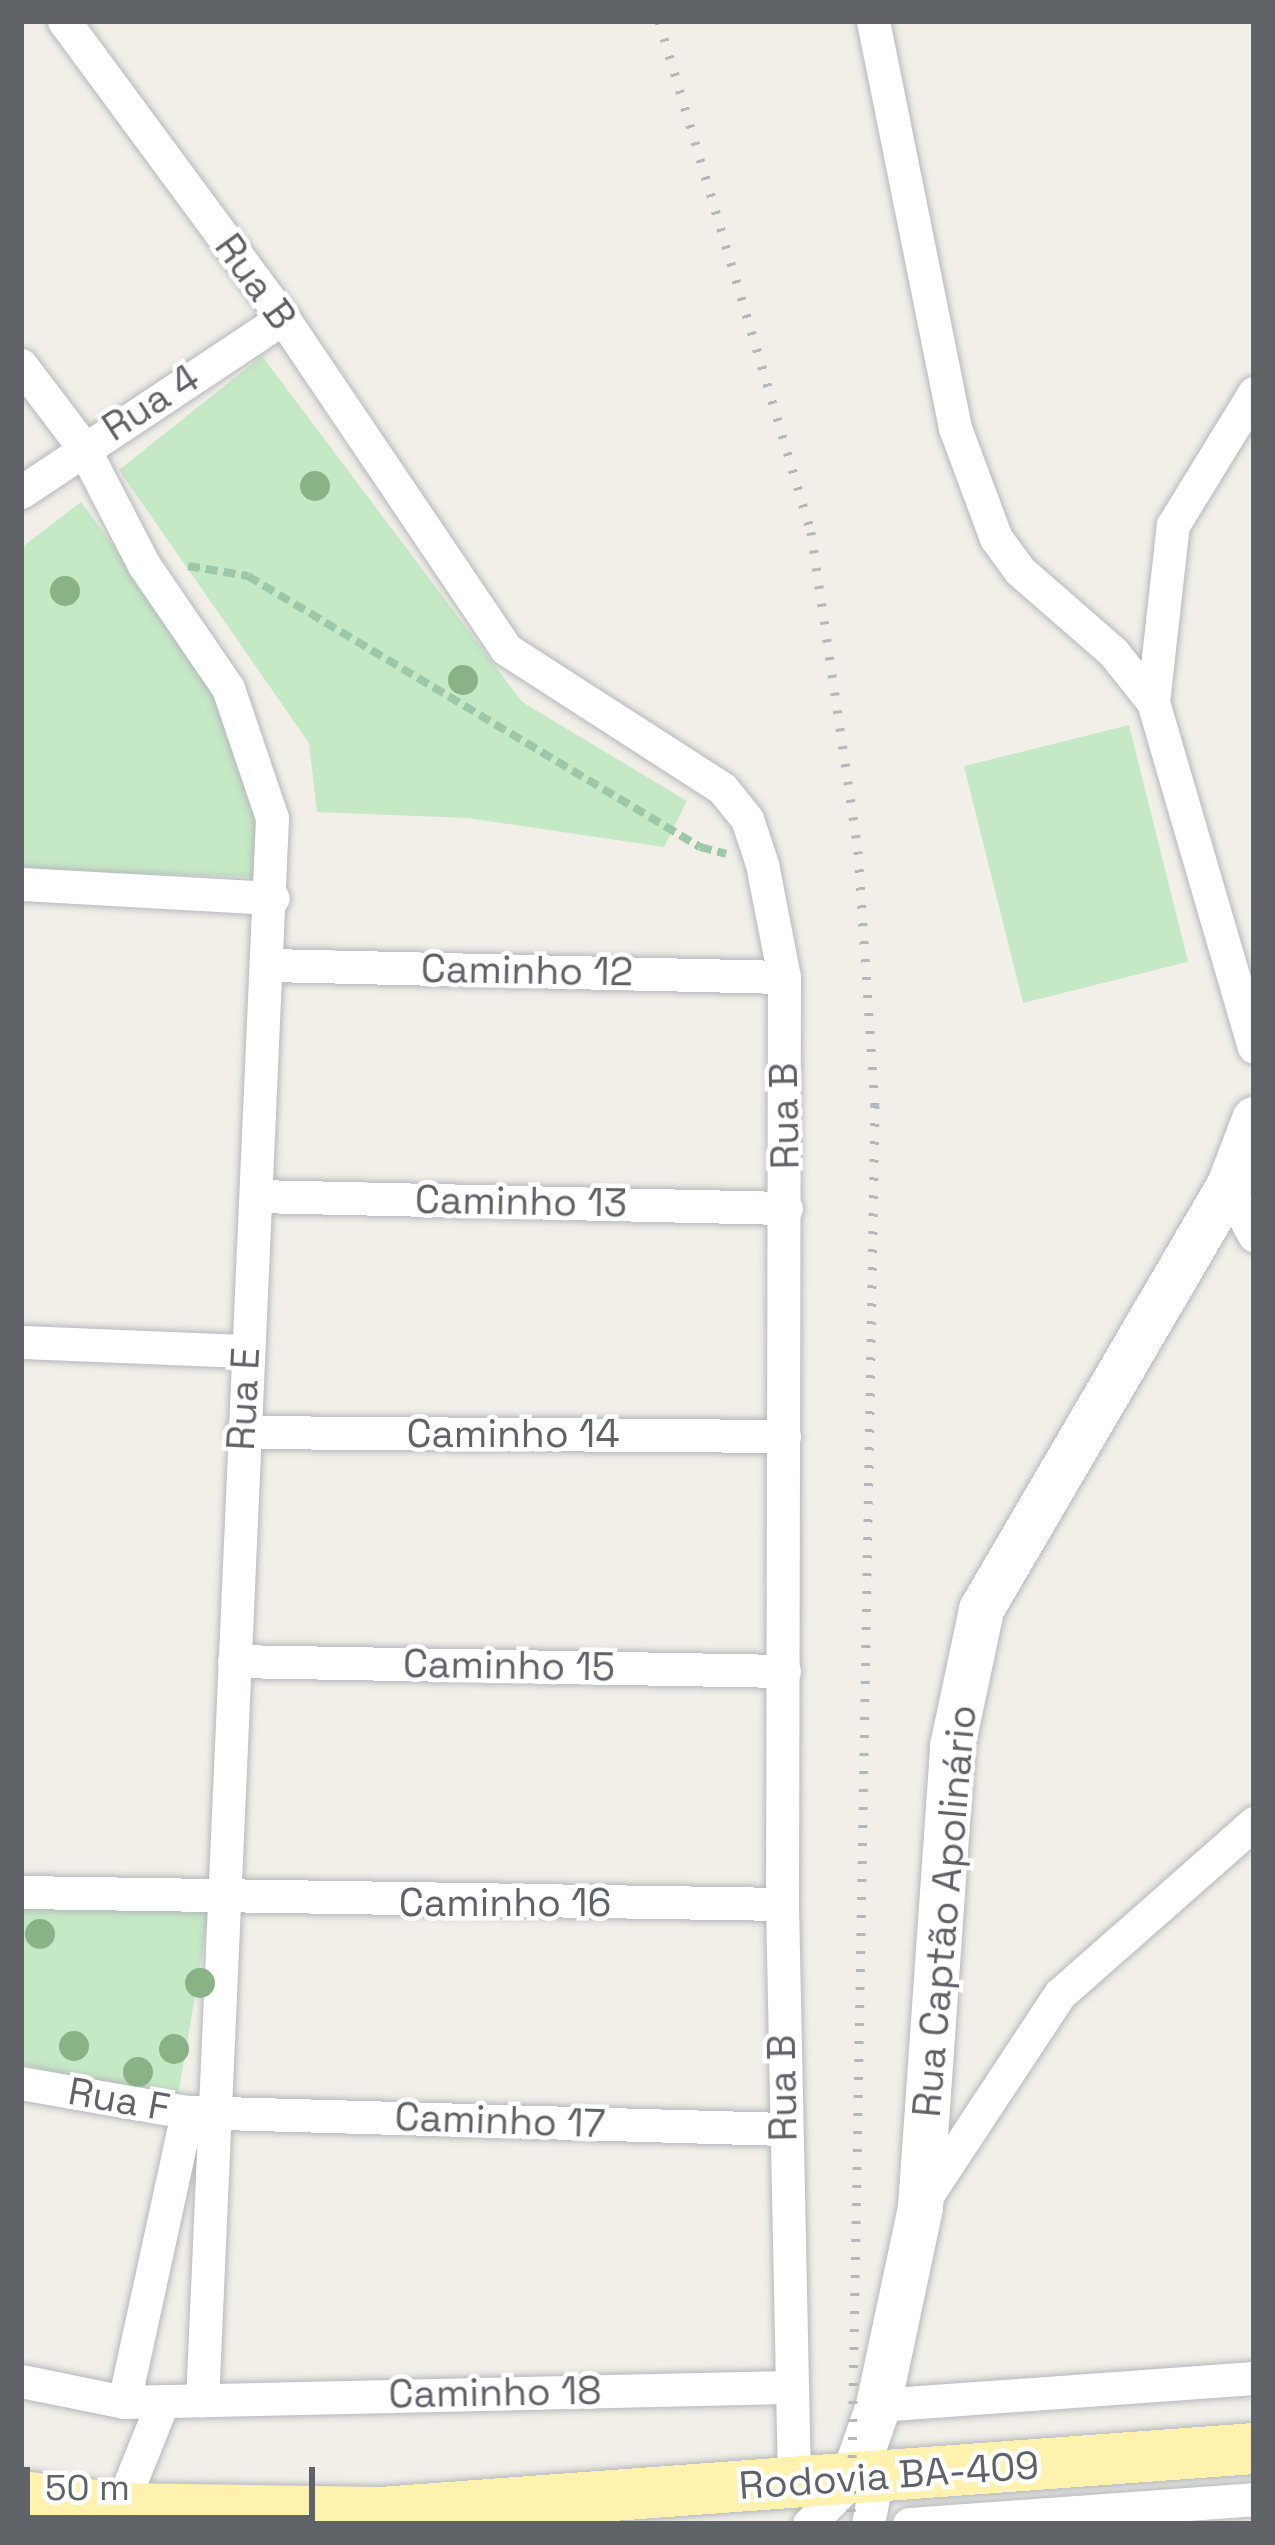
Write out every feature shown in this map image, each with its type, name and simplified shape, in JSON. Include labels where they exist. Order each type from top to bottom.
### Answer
[{"type":"main road","name":"Rodovia BA-409","points":[[21,2496],[120,2508],[290,2518],[802,2504],[1254,2448]]},
{"type":"street","name":"Rua B","points":[[64,21],[283,318],[506,649],[722,788],[747,819],[762,864],[784,977],[784,2129],[788,2387],[802,2504]]},
{"type":"street","points":[[873,21],[927,320],[955,428],[996,538],[1153,702]]},
{"type":"street","name":"Rua 4","points":[[21,492],[283,318]]},
{"type":"street","name":"Rua E","points":[[21,364],[83,447],[144,565],[228,688],[259,762],[272,818],[270,965],[242,1432],[230,1901],[202,2113],[202,2400]]},
{"type":"street","points":[[1254,393],[1173,525],[1153,702],[1254,1047]]},
{"type":"street","points":[[21,884],[273,898]]},
{"type":"street","name":"Caminho 12","points":[[270,965],[784,977]]},
{"type":"street","name":"Rua Captão Apolinário","points":[[865,2494],[878,2405],[920,2207],[952,1746],[981,1609],[1228,1187],[1254,1119]]},
{"type":"street","points":[[1228,1187],[1254,1235]]},
{"type":"street","name":"Caminho 13","points":[[256,1196],[786,1208]]},
{"type":"street","points":[[21,1342],[246,1351]]},
{"type":"street","name":"Caminho 14","points":[[242,1432],[784,1436]]},
{"type":"street","name":"Caminho 15","points":[[234,1660],[784,1671]]},
{"type":"street","points":[[920,2207],[1060,1994],[1254,1823]]},
{"type":"street","name":"Caminho 16","points":[[21,1892],[230,1901],[782,1904]]},
{"type":"street","name":"Rua F","points":[[21,2083],[202,2113]]},
{"type":"street","points":[[124,2402],[202,2113]]},
{"type":"street","name":"Caminho 17","points":[[202,2113],[784,2129]]},
{"type":"street","points":[[878,2405],[1254,2378]]},
{"type":"street","name":"Caminho 18","points":[[21,2381],[124,2402],[788,2387]]},
{"type":"street","points":[[120,2508],[163,2401]]},
{"type":"street","points":[[909,2524],[1254,2498]]},
{"type":"path","points":[[144,565],[248,576],[700,847],[762,864]]},
{"type":"green space","points":[[262,356],[522,702],[687,801],[664,847],[468,818],[317,812],[309,743],[119,470]]},
{"type":"green space","points":[[81,502],[212,679],[261,808],[256,877],[21,870],[21,548]]},
{"type":"green space","points":[[1129,725],[1188,962],[1023,1003],[964,766]]},
{"type":"green space","points":[[21,1902],[210,1909],[177,2101],[21,2064]]},
{"type":"railway","points":[[659,21],[811,532],[858,851],[875,1105],[851,2524]]}]
